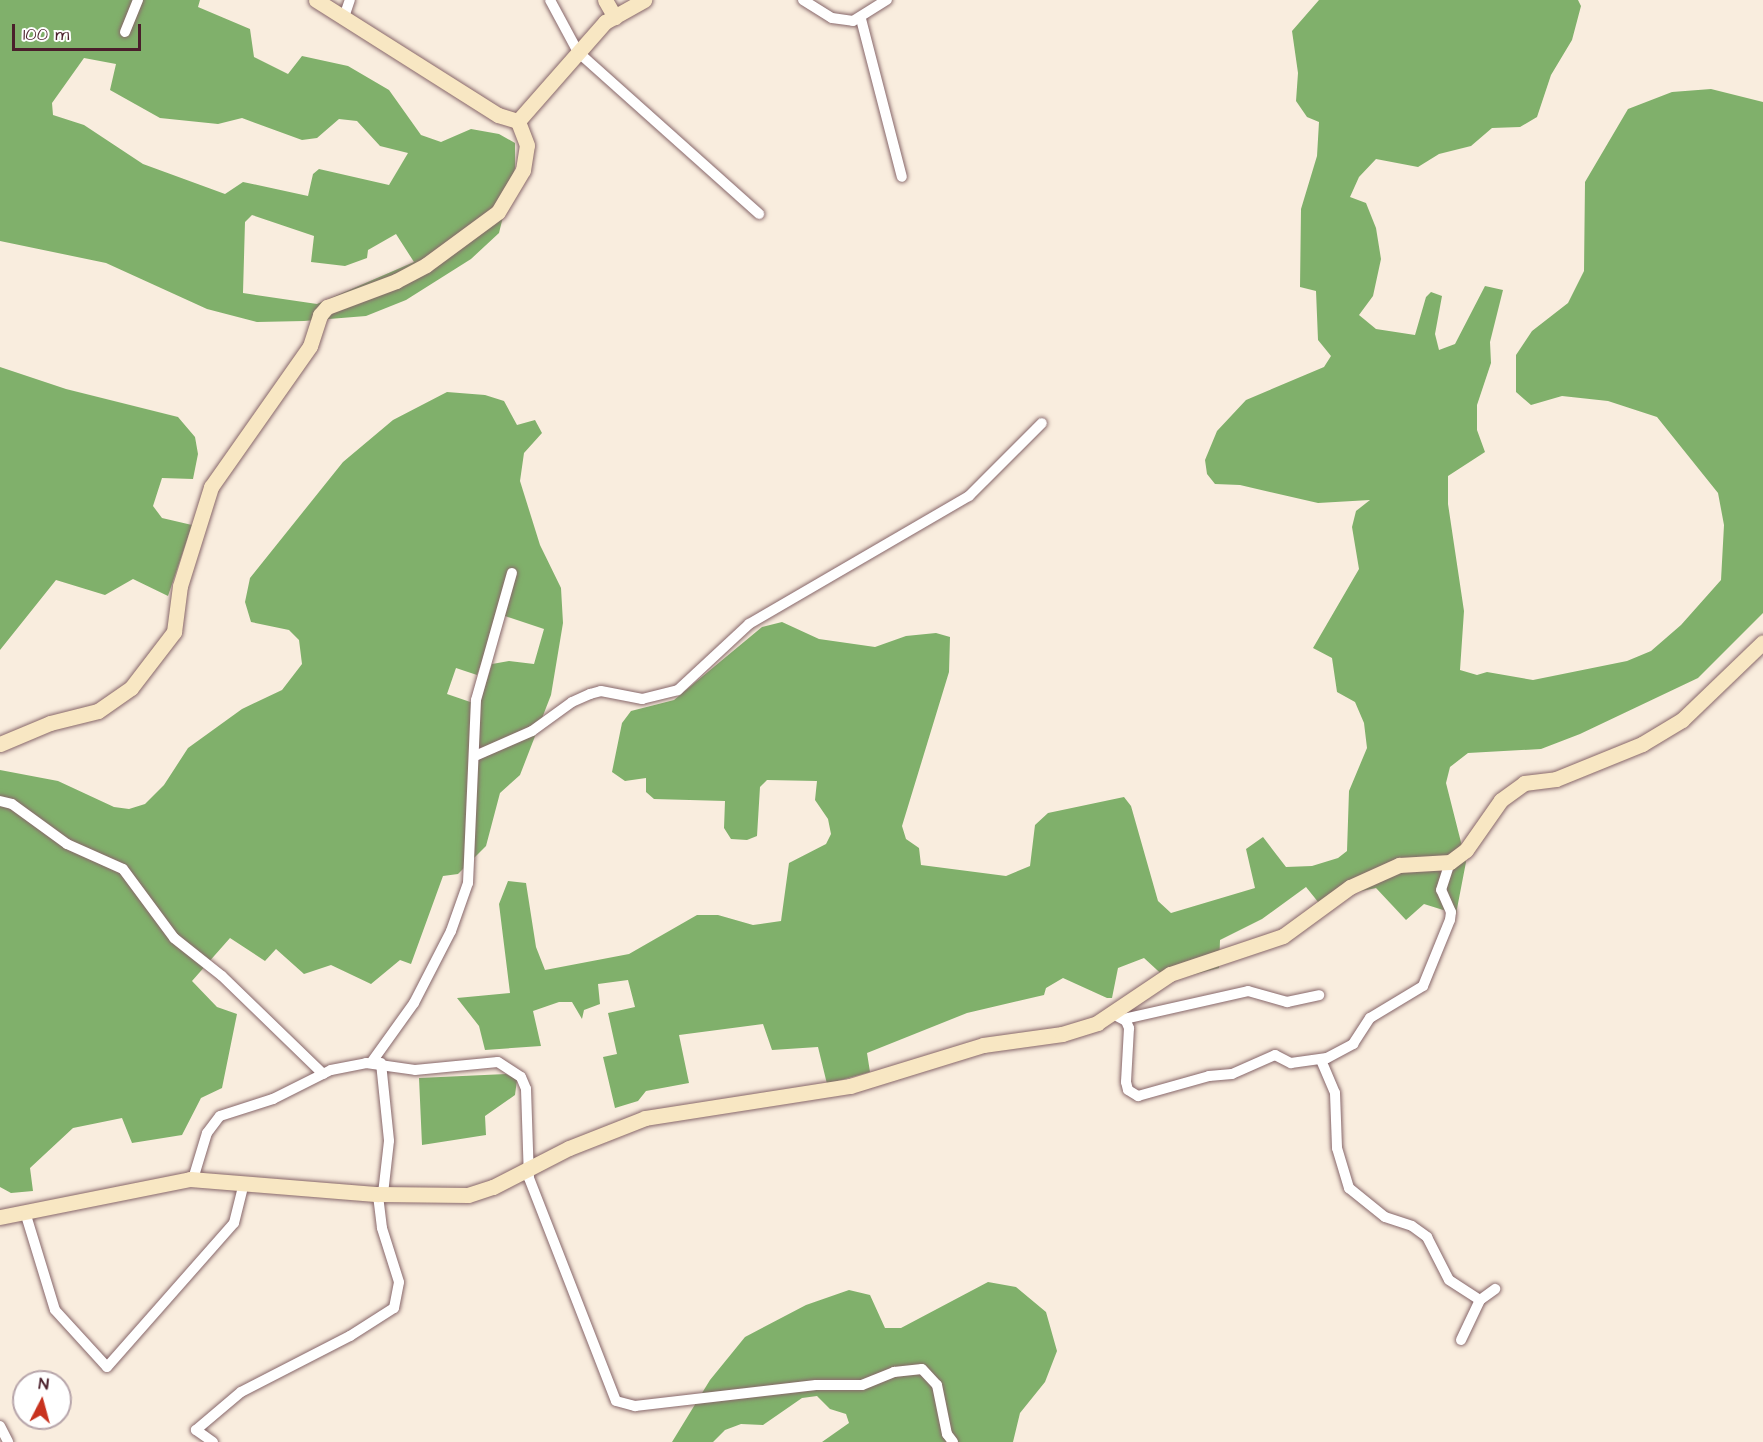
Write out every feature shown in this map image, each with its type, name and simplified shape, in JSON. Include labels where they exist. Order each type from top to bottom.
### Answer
[{"type":"street","points":[[125,32],[138,0]]},
{"type":"street","points":[[316,0],[498,115],[518,121]]},
{"type":"street","points":[[344,17],[350,0]]},
{"type":"street","points":[[550,0],[578,52],[759,214]]},
{"type":"street","points":[[605,0],[615,17]]},
{"type":"street","points":[[518,121],[578,52],[615,17],[644,0]]},
{"type":"street","points":[[803,0],[832,18],[844,21],[861,19],[887,0]]},
{"type":"street","points":[[861,19],[902,177]]},
{"type":"street","points":[[0,744],[50,723],[98,711],[130,688],[174,632],[180,586],[211,487],[310,346],[320,315],[327,307],[396,281],[426,265],[498,212],[523,170],[527,145],[518,121]]},
{"type":"street","points":[[475,756],[532,731],[572,702],[590,694],[601,691],[642,699],[678,690],[749,624],[969,496],[1042,423]]},
{"type":"street","points":[[213,1442],[196,1430],[241,1392],[350,1336],[394,1308],[399,1282],[382,1228],[381,1194],[390,1141],[376,1063],[414,1003],[463,901],[471,865],[476,700],[512,573]]},
{"type":"street","points":[[1118,1017],[1170,974],[1283,936],[1359,883],[1399,866],[1450,862],[1466,850],[1501,800],[1524,783],[1556,779],[1642,744],[1696,707],[1763,642]]},
{"type":"street","points":[[0,801],[12,804],[67,844],[123,868],[174,938],[222,976],[323,1074]]},
{"type":"street","points":[[1118,1017],[1129,1028],[1126,1082],[1128,1090],[1138,1096],[1209,1076],[1232,1074],[1275,1055],[1291,1063],[1321,1060],[1353,1044],[1370,1018],[1423,987],[1450,920],[1451,912],[1441,890],[1450,862]]},
{"type":"street","points":[[0,1217],[193,1179],[381,1194],[468,1195],[493,1187],[569,1148],[645,1118],[850,1086],[983,1044],[1062,1034],[1118,1017],[1248,991],[1287,1002],[1319,995]]},
{"type":"street","points":[[1321,1060],[1335,1093],[1337,1148],[1350,1188],[1385,1217],[1412,1226],[1427,1237],[1449,1280],[1480,1300]]},
{"type":"street","points":[[193,1179],[211,1122],[323,1074],[376,1063],[415,1070],[487,1061],[511,1068],[521,1077],[526,1089],[529,1178],[616,1401],[635,1406],[816,1385],[853,1386],[894,1372],[922,1369],[938,1385],[946,1434],[953,1442]]},
{"type":"street","points":[[25,1212],[55,1310],[107,1367],[234,1222],[244,1183]]},
{"type":"street","points":[[1461,1340],[1480,1300],[1495,1289]]},
{"type":"street","points":[[0,1426],[8,1442]]},
{"type":"green space","points":[[0,0],[200,0],[198,7],[250,29],[254,57],[288,74],[302,56],[348,66],[389,90],[421,135],[441,142],[471,129],[499,134],[515,143],[515,168],[499,233],[471,259],[406,300],[366,316],[257,322],[207,309],[106,263],[0,241]],"holes":[[[84,58],[116,64],[110,90],[160,118],[218,124],[242,118],[302,140],[317,138],[339,119],[357,121],[380,146],[408,153],[389,185],[319,169],[313,174],[308,196],[243,182],[225,194],[143,164],[84,125],[53,115],[52,103]],[[252,215],[314,236],[311,262],[345,266],[367,258],[368,250],[396,234],[414,262],[317,304],[243,293],[245,222]]]},
{"type":"green space","points":[[1319,0],[1578,0],[1581,6],[1572,40],[1551,75],[1537,117],[1520,127],[1492,128],[1471,146],[1439,154],[1418,167],[1376,159],[1359,177],[1350,197],[1366,203],[1376,228],[1381,259],[1373,296],[1359,315],[1376,329],[1415,335],[1426,297],[1431,292],[1442,296],[1435,334],[1439,350],[1455,344],[1485,286],[1503,290],[1490,342],[1491,363],[1477,405],[1477,430],[1485,452],[1448,476],[1448,504],[1464,611],[1460,670],[1477,675],[1487,672],[1533,680],[1627,661],[1651,651],[1681,625],[1721,580],[1724,525],[1718,493],[1657,417],[1608,401],[1562,396],[1531,405],[1516,392],[1516,355],[1532,331],[1568,303],[1584,271],[1585,182],[1628,109],[1672,92],[1711,89],[1763,102],[1763,613],[1698,678],[1580,734],[1541,749],[1468,753],[1450,767],[1446,783],[1466,862],[1456,914],[1424,904],[1406,920],[1376,888],[1352,893],[1327,913],[1306,887],[1262,919],[1220,940],[1219,968],[1169,981],[1144,958],[1118,968],[1112,998],[1107,998],[1063,978],[1046,988],[1044,995],[967,1013],[867,1053],[870,1072],[827,1084],[818,1047],[772,1050],[763,1024],[679,1035],[689,1083],[646,1091],[638,1101],[615,1108],[603,1057],[617,1054],[608,1013],[635,1007],[628,980],[598,984],[600,1004],[584,1010],[582,1019],[572,1002],[559,1002],[533,1011],[541,1046],[485,1050],[479,1026],[457,998],[510,993],[499,904],[508,881],[526,883],[536,947],[545,970],[629,954],[697,915],[718,915],[753,925],[781,921],[789,863],[826,844],[831,834],[828,819],[815,800],[817,781],[767,780],[760,787],[757,836],[747,840],[731,839],[724,828],[725,801],[654,799],[646,792],[646,778],[625,781],[612,772],[622,723],[631,711],[674,700],[762,627],[782,622],[819,639],[875,647],[906,636],[936,633],[950,637],[949,672],[902,826],[906,839],[919,848],[921,865],[1006,876],[1030,866],[1035,825],[1048,813],[1124,797],[1131,806],[1158,901],[1171,913],[1255,888],[1246,849],[1263,837],[1286,867],[1312,866],[1338,858],[1347,851],[1349,791],[1367,748],[1364,723],[1355,702],[1337,692],[1332,658],[1313,648],[1359,569],[1352,527],[1356,511],[1370,500],[1318,503],[1240,485],[1215,484],[1207,474],[1205,460],[1217,431],[1246,400],[1324,367],[1331,356],[1318,340],[1316,291],[1300,287],[1301,209],[1317,156],[1319,122],[1307,117],[1296,101],[1298,73],[1292,31]]},
{"type":"green space","points":[[0,367],[66,389],[178,417],[195,437],[198,454],[193,479],[162,478],[153,506],[162,518],[192,525],[168,596],[133,579],[105,595],[56,580],[0,650]]},
{"type":"green space","points":[[447,392],[485,395],[504,401],[517,425],[535,420],[542,433],[524,453],[520,481],[540,545],[561,588],[563,623],[551,695],[520,775],[500,793],[486,846],[458,874],[443,876],[411,964],[400,960],[371,984],[331,965],[304,974],[276,949],[265,961],[230,938],[192,981],[217,1007],[237,1014],[222,1088],[201,1098],[182,1135],[132,1143],[122,1118],[73,1128],[30,1168],[33,1191],[11,1193],[0,1187],[0,770],[58,781],[114,807],[129,809],[145,804],[164,785],[188,748],[242,709],[282,690],[302,664],[299,640],[289,630],[251,622],[245,602],[250,578],[343,462],[393,420]],"holes":[[[499,614],[544,629],[534,664],[509,661],[492,664],[479,705],[447,694],[456,668],[477,675]]]},
{"type":"green space","points":[[506,1074],[517,1080],[515,1095],[485,1116],[486,1135],[422,1145],[419,1078]]},
{"type":"green space","points":[[988,1282],[1016,1287],[1046,1312],[1057,1351],[1045,1382],[1020,1413],[1013,1442],[822,1442],[849,1423],[846,1414],[830,1409],[817,1396],[802,1398],[763,1425],[741,1424],[725,1430],[713,1442],[672,1442],[710,1380],[745,1337],[806,1305],[849,1290],[870,1295],[885,1328],[901,1328]]}]
